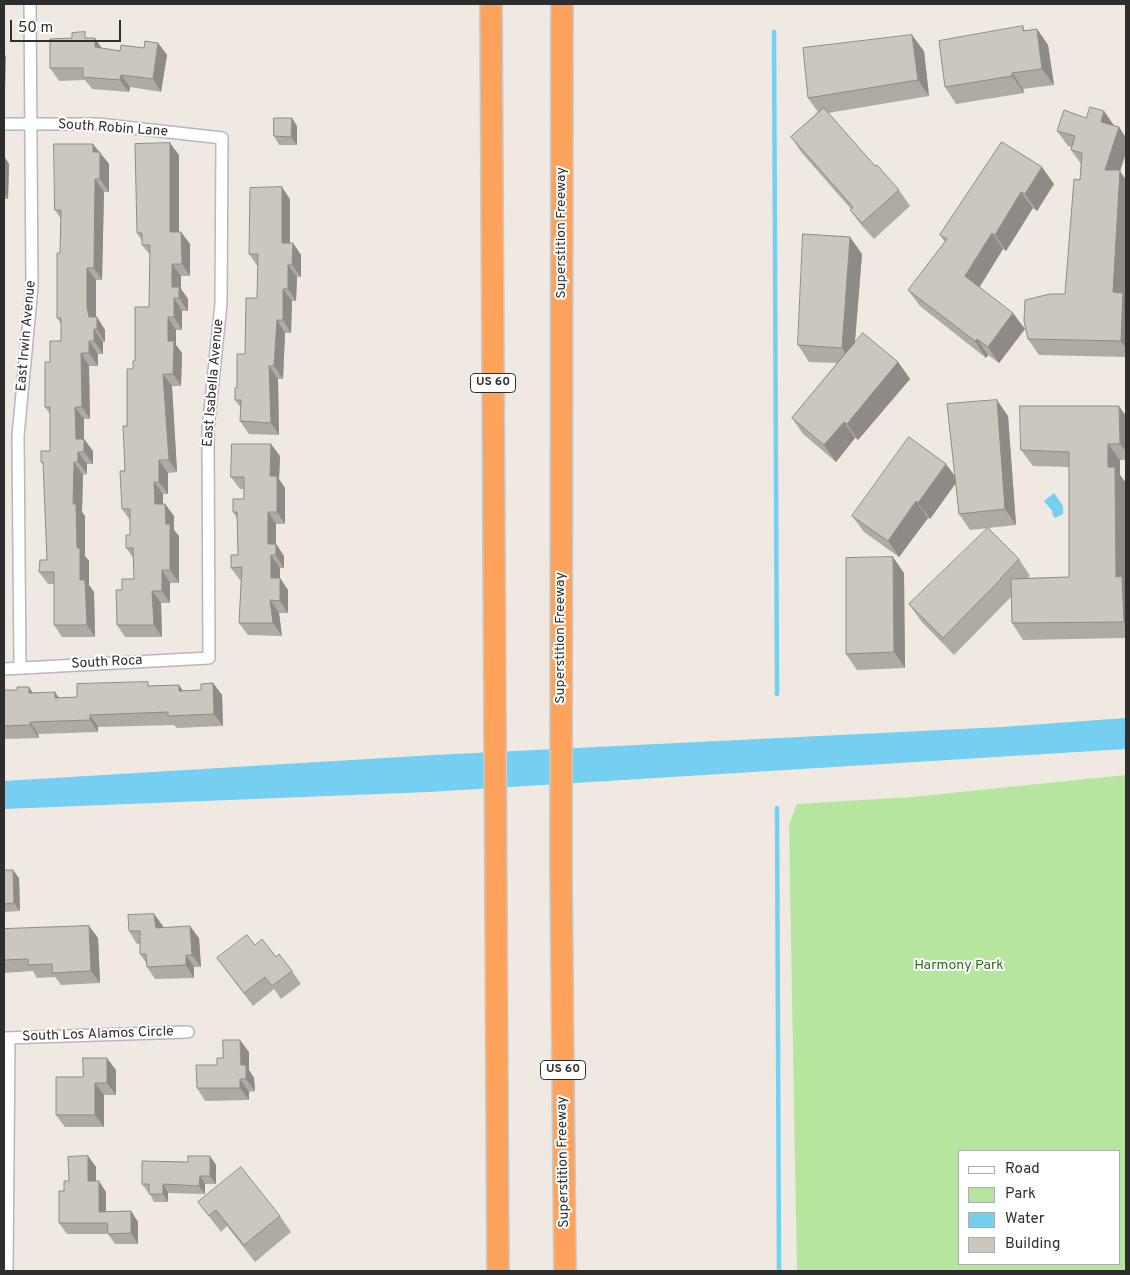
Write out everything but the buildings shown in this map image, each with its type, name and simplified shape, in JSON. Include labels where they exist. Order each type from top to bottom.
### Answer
[{"type":"highway","name":"US 60","points":[[491,4],[498,1271]]},
{"type":"highway","name":"Superstition Freeway","points":[[562,4],[561,868],[565,1271]]},
{"type":"street","name":"East Irwin Avenue","points":[[20,668],[18,436],[32,287],[30,4]]},
{"type":"street","name":"South Robin Lane","points":[[4,124],[98,124],[222,138]]},
{"type":"street","name":"East Isabella Avenue","points":[[210,658],[208,429],[221,304],[222,138]]},
{"type":"street","name":"South Roca","points":[[4,669],[210,658]]},
{"type":"street","name":"South Los Alamos Circle","points":[[6,1038],[188,1032]]},
{"type":"street","points":[[6,1038],[7,1271]]},
{"type":"green space","name":"Harmony Park","points":[[1126,775],[1126,1271],[797,1271],[789,825],[797,804],[912,797]]},
{"type":"water","points":[[1054,493],[1063,506],[1063,514],[1055,518],[1052,514],[1053,512],[1044,501]]},
{"type":"water","points":[[1126,718],[1126,749],[429,792],[4,809],[4,781],[434,755],[1002,727]]},
{"type":"waterway","points":[[774,32],[777,694]]},
{"type":"waterway","points":[[777,808],[779,1271]]}]
